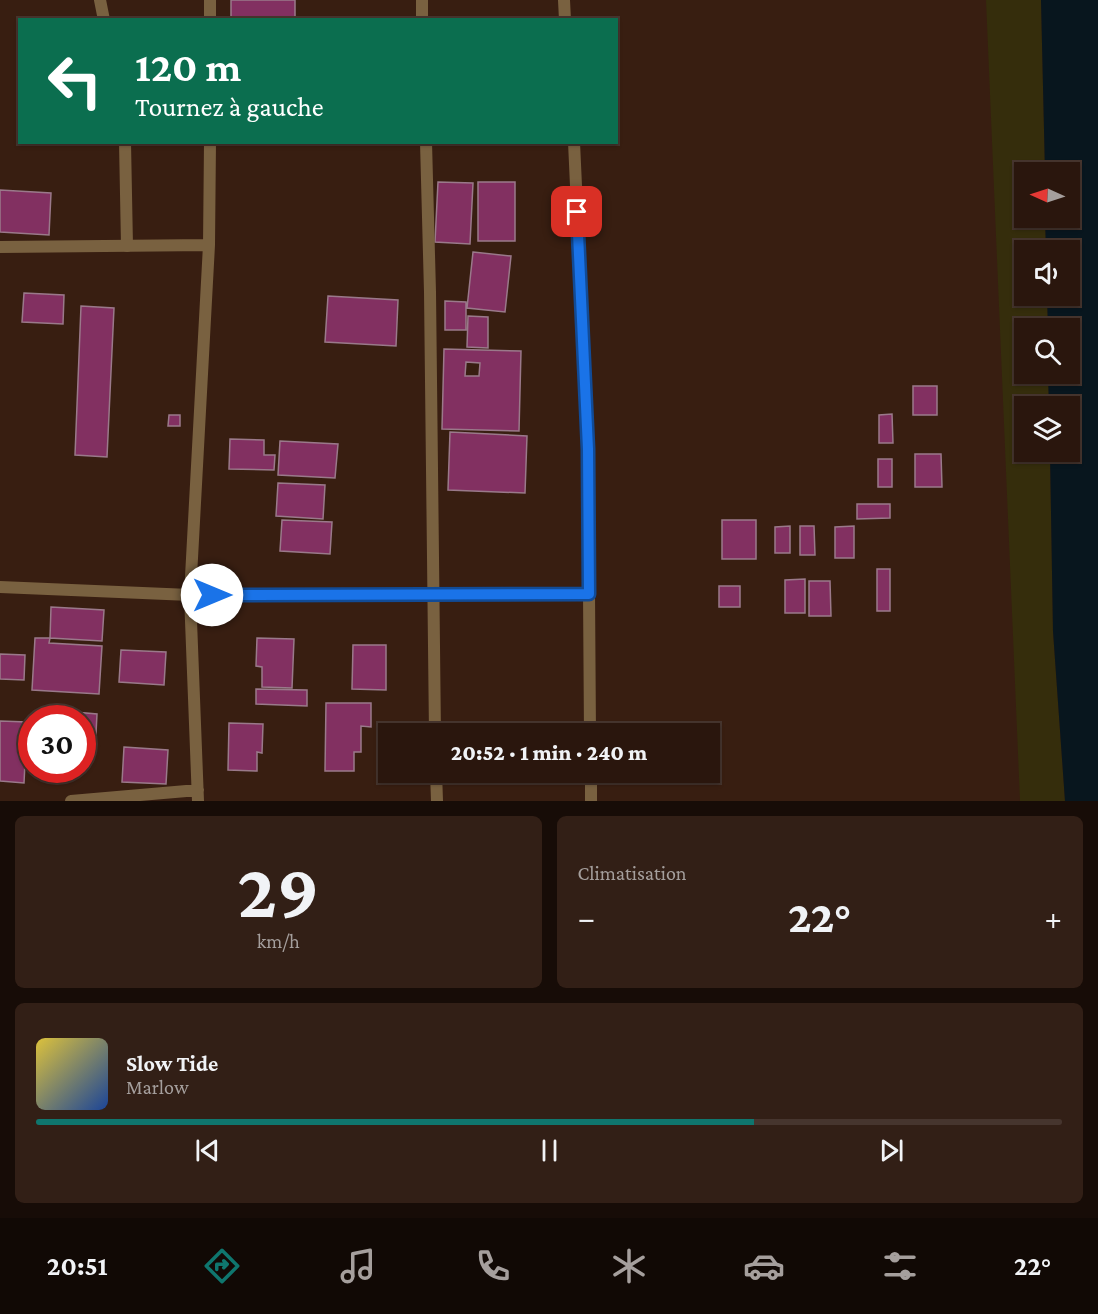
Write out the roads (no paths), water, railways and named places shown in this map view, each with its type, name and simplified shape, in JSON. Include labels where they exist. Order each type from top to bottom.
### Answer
[{"type":"street","points":[[100,0],[104,18]]},
{"type":"street","points":[[210,0],[210,18]]},
{"type":"street","points":[[422,0],[423,18]]},
{"type":"street","points":[[564,0],[565,18]]},
{"type":"street","points":[[125,144],[127,246]]},
{"type":"street","points":[[71,801],[198,796],[189,595],[209,245],[210,144]]},
{"type":"street","points":[[426,144],[435,723]]},
{"type":"street","points":[[574,144],[588,449],[591,723]]},
{"type":"street","points":[[0,247],[209,245]]},
{"type":"street","points":[[0,587],[189,595],[589,594]]},
{"type":"street","points":[[436,783],[436,801]]},
{"type":"street","points":[[591,783],[591,801]]}]
